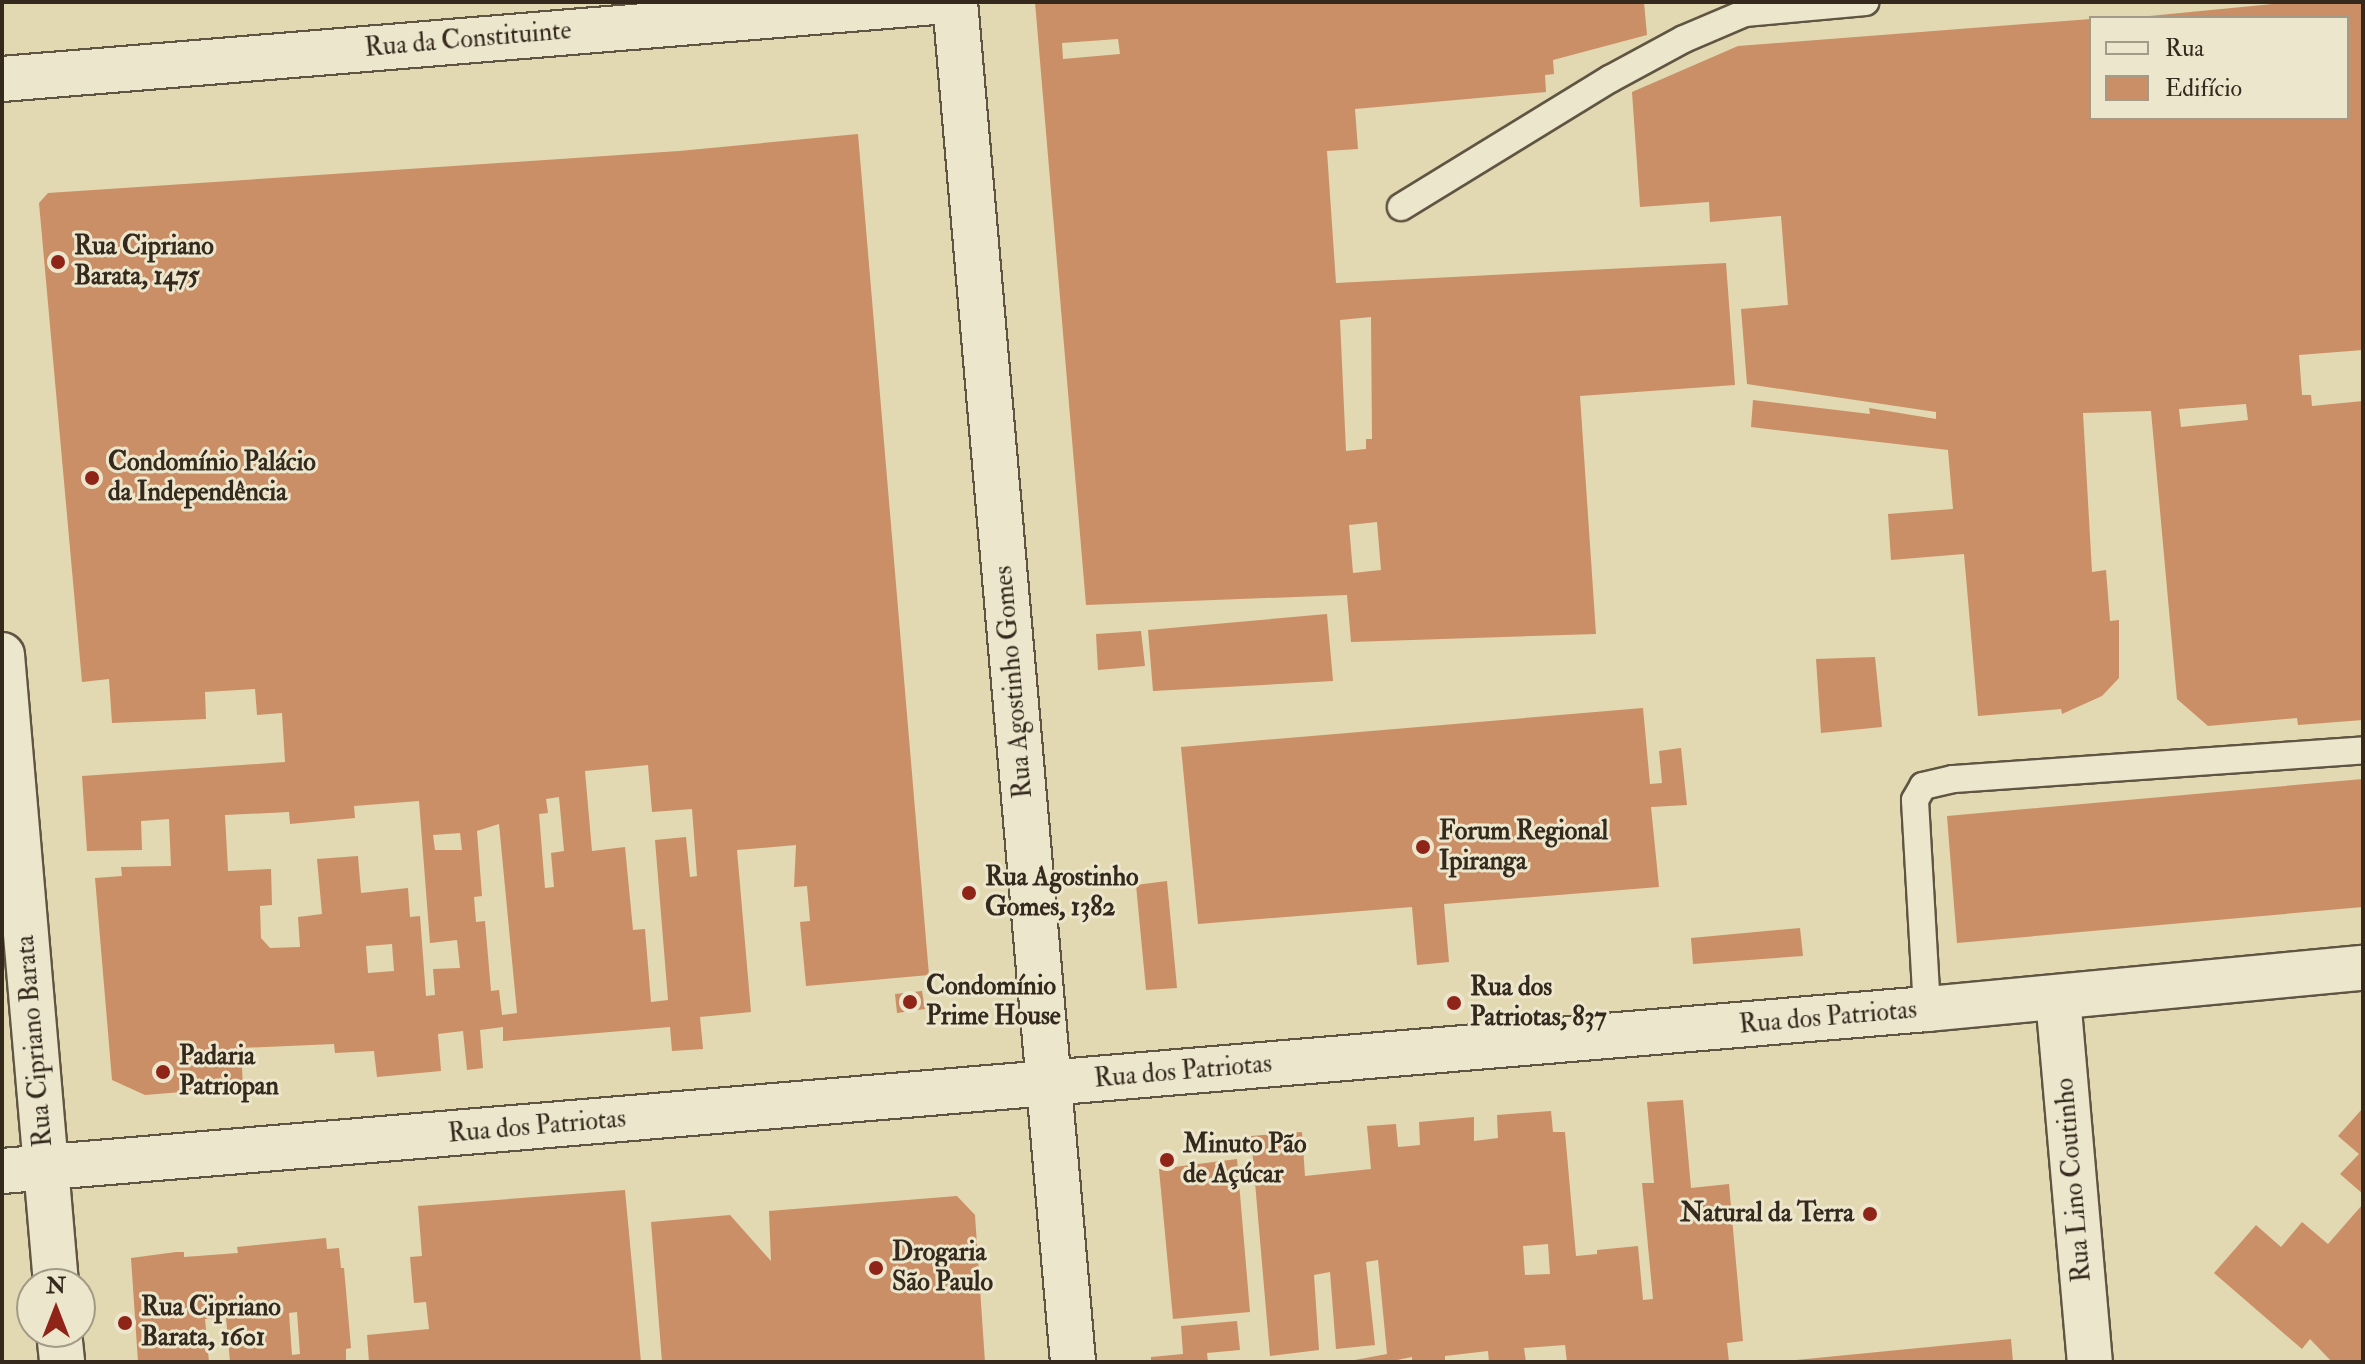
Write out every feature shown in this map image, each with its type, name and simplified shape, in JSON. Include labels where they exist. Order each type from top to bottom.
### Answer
[{"type":"street","name":"Rua da Constituinte","points":[[2,79],[934,2]]},
{"type":"street","name":"Rua Agostinho Gomes","points":[[955,2],[1073,1362]]},
{"type":"street","name":"Rua Cipriano Barata","points":[[2,655],[55,1268]]},
{"type":"street","name":"Rua dos Patriotas","points":[[2,1171],[2058,998],[2363,968]]},
{"type":"street","name":"Rua Lino Coutinho","points":[[2058,998],[2090,1362]]},
{"type":"lane","points":[[1401,207],[1610,79],[1684,39],[1745,13],[1865,2]]},
{"type":"lane","points":[[1927,1009],[1915,800],[1923,786],[1953,779],[2363,750]]},
{"type":"building","points":[[1035,2],[1644,2],[1647,35],[1553,60],[1554,74],[1545,75],[1546,92],[1355,109],[1358,149],[1327,151],[1336,283],[1726,263],[1735,385],[1580,396],[1596,634],[1351,642],[1347,595],[1086,605]],"holes":[[[1118,39],[1120,54],[1063,59],[1062,43]],[[1371,317],[1372,439],[1366,439],[1366,449],[1346,451],[1340,320]],[[1377,522],[1381,570],[1353,573],[1349,525]]]},
{"type":"building","points":[[2292,2],[2363,2],[2363,350],[2299,355],[2302,395],[2311,395],[2312,406],[2363,401],[2363,720],[2298,725],[2297,718],[2208,726],[2177,699],[2151,411],[2083,413],[2092,572],[2106,570],[2110,621],[2119,620],[2119,678],[2102,696],[2062,714],[2061,709],[1978,716],[1964,554],[1891,560],[1888,514],[1953,509],[1948,450],[1751,427],[1753,400],[1870,414],[1869,408],[1936,419],[1936,412],[1747,384],[1741,309],[1788,305],[1781,216],[1710,222],[1709,202],[1640,207],[1632,92],[1738,46],[2089,19],[2089,120],[2349,120],[2349,16],[2149,16]],"holes":[[[2246,404],[2248,420],[2181,427],[2179,409]]]},
{"type":"building","points":[[858,134],[929,975],[806,986],[800,922],[810,921],[807,886],[794,887],[796,845],[737,850],[751,1012],[700,1017],[703,1049],[672,1051],[670,1027],[503,1041],[503,1027],[480,1030],[483,1068],[467,1070],[463,1031],[438,1034],[441,1071],[377,1077],[374,1051],[335,1053],[334,1044],[241,1048],[243,1087],[145,1095],[112,1080],[95,878],[122,876],[121,867],[171,866],[169,819],[141,821],[142,850],[87,851],[82,776],[285,762],[282,713],[257,715],[255,689],[205,692],[206,719],[112,723],[109,679],[82,682],[39,203],[48,193],[679,151]],"holes":[[[648,765],[652,812],[692,809],[697,876],[690,877],[686,837],[655,840],[668,1000],[651,1002],[645,929],[633,930],[625,847],[592,851],[585,771]],[[559,797],[564,851],[551,853],[554,887],[545,888],[539,814],[548,813],[546,799]],[[419,801],[430,943],[457,940],[460,968],[433,969],[435,995],[426,996],[420,916],[410,917],[408,888],[361,893],[358,856],[317,859],[322,914],[298,917],[300,947],[270,948],[261,938],[260,906],[272,905],[271,869],[228,871],[225,815],[289,812],[290,824],[355,818],[354,806]],[[499,824],[517,1013],[502,1015],[499,990],[491,991],[485,921],[476,922],[474,897],[482,896],[477,831]],[[460,833],[462,850],[435,850],[433,835]],[[392,944],[394,971],[368,973],[366,946]]]},
{"type":"building","points":[[1327,614],[1333,681],[1153,691],[1148,630]]},
{"type":"building","points":[[1141,631],[1145,666],[1098,670],[1096,634]]},
{"type":"building","points":[[1875,657],[1882,727],[1821,733],[1816,659]]},
{"type":"building","name":"Forum Regional Ipiranga","points":[[1643,708],[1650,784],[1662,783],[1659,751],[1681,748],[1687,805],[1651,807],[1659,887],[1444,904],[1449,962],[1417,965],[1412,907],[1198,924],[1181,747]]},
{"type":"building","points":[[2363,779],[2363,907],[1957,943],[1947,816]]},
{"type":"building","points":[[1167,881],[1177,988],[1146,990],[1136,885]]},
{"type":"building","points":[[1800,928],[1803,956],[1693,964],[1691,938]]},
{"type":"building","name":"Condomínio Prime House","points":[[922,991],[925,1009],[897,1013],[895,994]]},
{"type":"building","points":[[1683,1100],[1691,1188],[1729,1184],[1743,1341],[1727,1343],[1729,1362],[1567,1362],[1565,1345],[1524,1348],[1526,1362],[1489,1362],[1488,1351],[1445,1356],[1445,1362],[1412,1362],[1412,1357],[1387,1362],[1344,1362],[1387,1354],[1378,1260],[1366,1262],[1375,1345],[1336,1349],[1330,1272],[1314,1275],[1319,1350],[1270,1356],[1251,1136],[1302,1132],[1305,1176],[1371,1169],[1367,1126],[1396,1124],[1398,1147],[1410,1146],[1420,1145],[1419,1122],[1474,1117],[1474,1141],[1498,1138],[1497,1115],[1551,1111],[1553,1132],[1565,1132],[1576,1256],[1597,1254],[1597,1250],[1638,1246],[1643,1300],[1653,1299],[1642,1183],[1654,1183],[1647,1102]],"holes":[[[1548,1244],[1550,1274],[1525,1275],[1523,1246]]]},
{"type":"building","points":[[2363,1108],[2363,1194],[2340,1174],[2359,1154],[2338,1136]]},
{"type":"building","points":[[1237,1159],[1250,1312],[1173,1319],[1159,1169]]},
{"type":"building","points":[[625,1190],[641,1362],[369,1362],[367,1335],[429,1329],[426,1302],[414,1303],[410,1257],[422,1256],[418,1206]]},
{"type":"building","points":[[957,1196],[975,1215],[985,1362],[662,1362],[651,1222],[730,1215],[771,1261],[769,1211]]},
{"type":"building","points":[[2363,1204],[2363,1362],[2332,1362],[2310,1339],[2302,1349],[2214,1273],[2256,1225],[2281,1247],[2302,1222],[2328,1244]]},
{"type":"building","points":[[326,1238],[327,1249],[339,1248],[341,1268],[344,1268],[351,1348],[346,1349],[346,1362],[230,1362],[226,1317],[205,1319],[209,1362],[138,1362],[131,1258],[176,1252],[184,1252],[184,1257],[238,1253],[237,1247]],"holes":[[[297,1312],[300,1354],[292,1355],[289,1313]]]},
{"type":"building","points":[[1237,1321],[1240,1350],[1207,1353],[1208,1362],[1151,1362],[1151,1357],[1183,1354],[1181,1326]]},
{"type":"building","points":[[2011,1339],[2013,1362],[1796,1362],[1796,1360]]},
{"type":"place","name":"Rua Cipriano Barata, 1475","points":[[58,262]]},
{"type":"place","name":"Condomínio Palácio da Independência","points":[[92,478]]},
{"type":"place","name":"Forum Regional Ipiranga","points":[[1423,847]]},
{"type":"place","name":"Rua Agostinho Gomes, 1382","points":[[969,893]]},
{"type":"place","name":"Condomínio Prime House","points":[[910,1002]]},
{"type":"place","name":"Rua dos Patriotas, 837","points":[[1454,1003]]},
{"type":"place","name":"Padaria Patriopan","points":[[163,1072]]},
{"type":"place","name":"Minuto Pão de Açúcar","points":[[1167,1160]]},
{"type":"place","name":"Natural da Terra","points":[[1870,1214]]},
{"type":"place","name":"Drogaria São Paulo","points":[[876,1268]]},
{"type":"place","name":"Rua Cipriano Barata, 1601","points":[[125,1323]]}]
